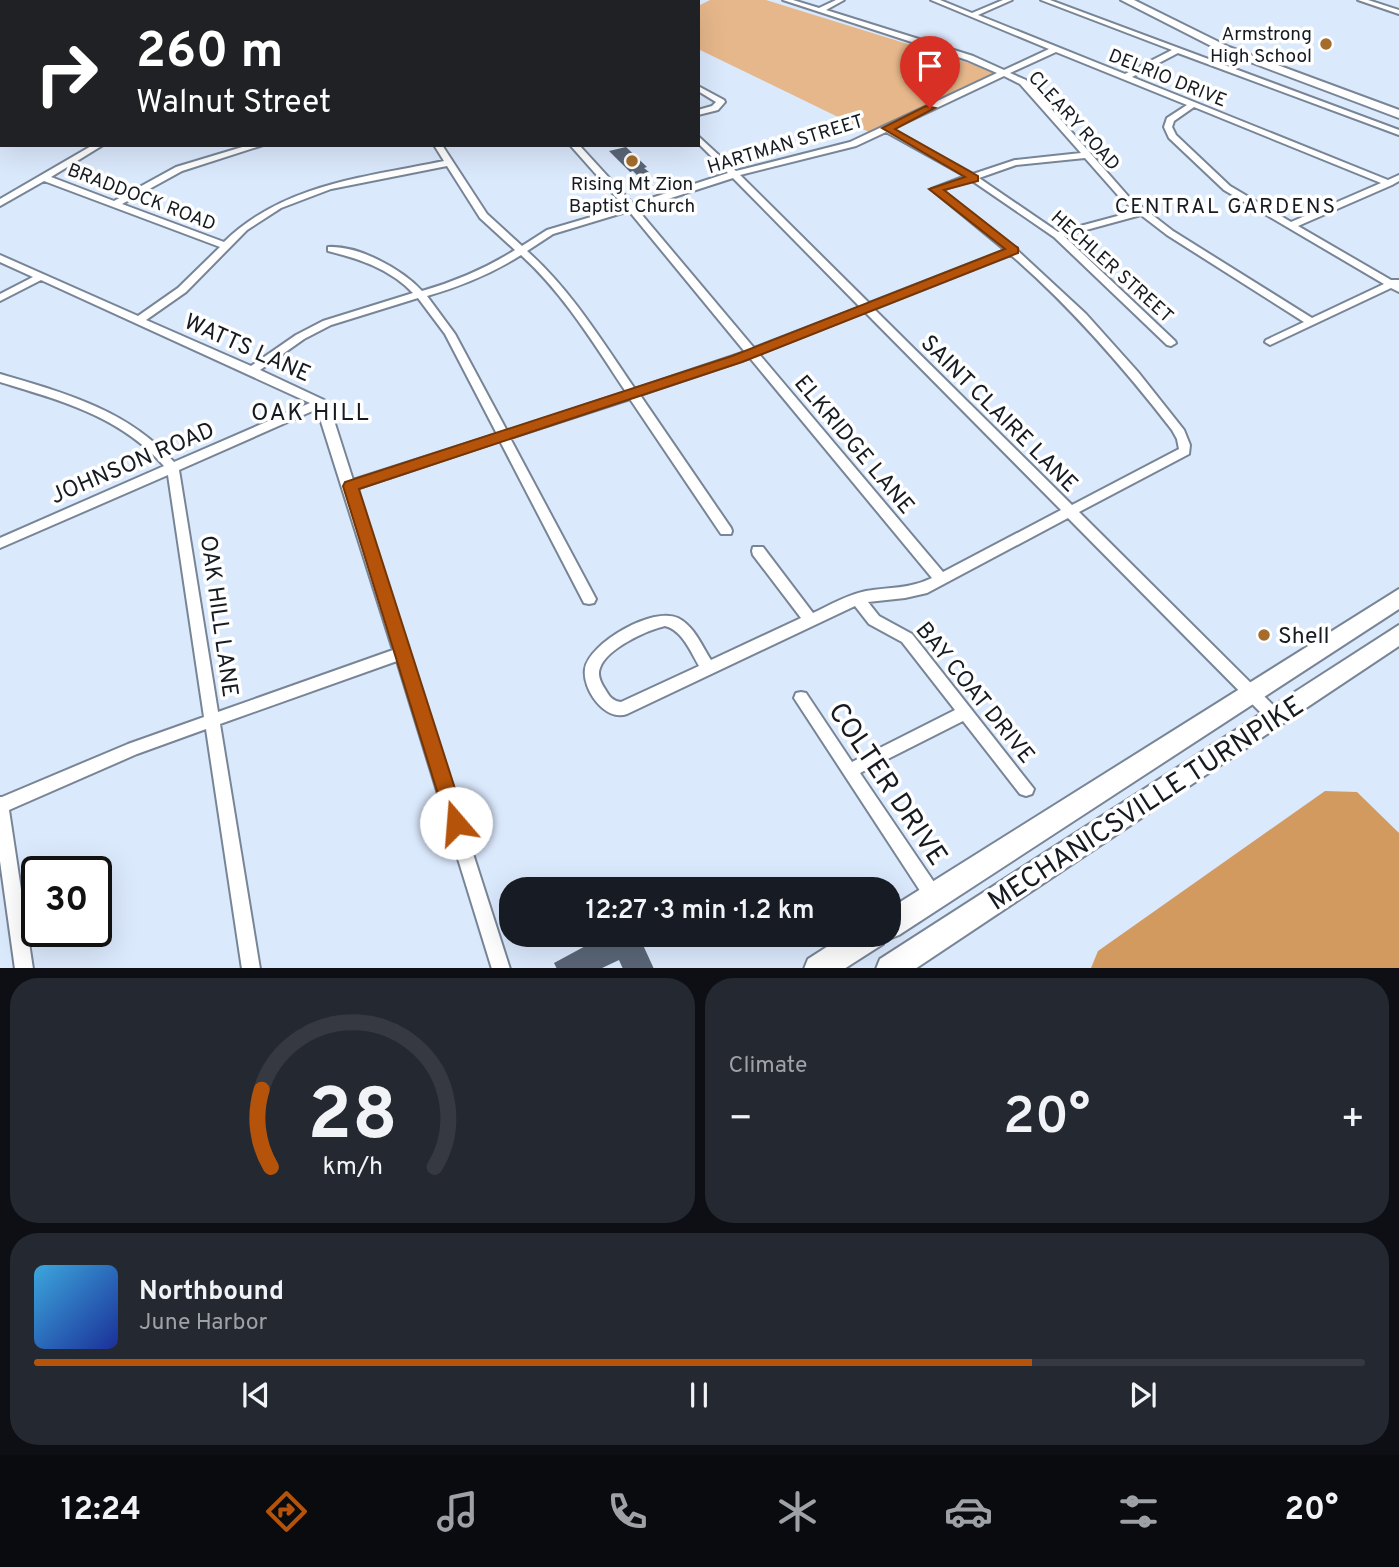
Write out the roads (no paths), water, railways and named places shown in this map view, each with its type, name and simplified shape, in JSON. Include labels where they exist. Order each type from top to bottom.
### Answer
[{"type":"highway","points":[[1126,0],[1225,49],[1399,114]]},
{"type":"highway","points":[[1149,0],[1250,47],[1399,101]]},
{"type":"highway","name":"MECHANICSVILLE TURNPIKE","points":[[901,917],[1399,598]]},
{"type":"highway","name":"MECHANICSVILLE TURNPIKE","points":[[890,968],[1399,634]]},
{"type":"highway","points":[[818,968],[852,947]]},
{"type":"street","name":"CLEARY ROAD","points":[[786,0],[961,55],[1023,82],[1108,181],[1143,212],[1170,233],[1311,322]]},
{"type":"street","points":[[819,11],[841,0]]},
{"type":"street","name":"DELRIO DRIVE","points":[[934,0],[1394,181]]},
{"type":"street","points":[[972,15],[1009,0]]},
{"type":"street","points":[[1044,0],[1399,133]]},
{"type":"street","points":[[1361,0],[1399,12]]},
{"type":"street","name":"HARTMAN STREET","points":[[252,371],[300,337],[327,323],[481,275],[559,229],[780,160],[842,148],[1055,49]]},
{"type":"street","points":[[1126,77],[1178,50]]},
{"type":"street","points":[[700,89],[721,100],[720,104],[700,112]]},
{"type":"street","points":[[700,98],[712,95]]},
{"type":"street","points":[[1194,104],[1170,120],[1168,127],[1172,136],[1227,188],[1289,226],[1396,284]]},
{"type":"street","name":"HECHLER STREET","points":[[887,128],[974,178],[1057,235],[1171,343]]},
{"type":"street","name":"SAINT CLAIRE LANE","points":[[700,140],[1274,716]]},
{"type":"street","points":[[0,203],[96,147]]},
{"type":"street","points":[[114,204],[179,169],[252,147]]},
{"type":"street","points":[[439,147],[483,216],[561,290],[726,531]]},
{"type":"street","name":"ELKRIDGE LANE","points":[[576,147],[940,578]]},
{"type":"street","points":[[709,669],[681,628],[666,620],[646,623],[602,653],[593,665],[591,673],[604,702],[609,707],[622,709],[709,669],[858,599],[878,594],[912,592],[1179,456],[1186,448],[1181,435],[1085,317],[1014,250],[935,189],[1014,163],[1086,155]]},
{"type":"street","points":[[139,320],[181,290],[258,217],[307,194],[449,163]]},
{"type":"street","name":"BRADDOCK ROAD","points":[[45,178],[226,246]]},
{"type":"street","points":[[1289,226],[1394,181]]},
{"type":"street","points":[[1057,235],[1143,212]]},
{"type":"street","points":[[331,249],[365,257],[405,278],[450,334],[589,599]]},
{"type":"street","points":[[351,486],[751,354],[1014,250]]},
{"type":"street","name":"WATTS LANE","points":[[0,258],[320,403],[329,419],[351,486],[501,968]]},
{"type":"street","points":[[0,298],[41,276]]},
{"type":"street","points":[[1270,342],[1396,284]]},
{"type":"street","points":[[0,378],[80,402],[113,416],[153,445],[173,467]]},
{"type":"street","name":"JOHNSON ROAD","points":[[0,543],[320,403]]},
{"type":"street","name":"OAK HILL LANE","points":[[173,467],[251,968]]},
{"type":"street","points":[[758,551],[811,621]]},
{"type":"street","name":"BAY COAT DRIVE","points":[[858,599],[874,620],[907,638],[1026,789]]},
{"type":"street","points":[[24,968],[0,805],[133,748],[401,653]]},
{"type":"street","name":"COLTER DRIVE","points":[[801,698],[933,897]]},
{"type":"street","points":[[849,771],[965,712]]},
{"type":"place","name":"Armstrong High School","points":[[1326,44]]},
{"type":"place","name":"Rising Mt Zion Baptist Church","points":[[632,161]]},
{"type":"place","name":"Shell","points":[[1264,635]]},
{"type":"district","name":"CENTRAL GARDENS","points":[[1226,206]]},
{"type":"district","name":"OAK HILL","points":[[311,412]]}]
